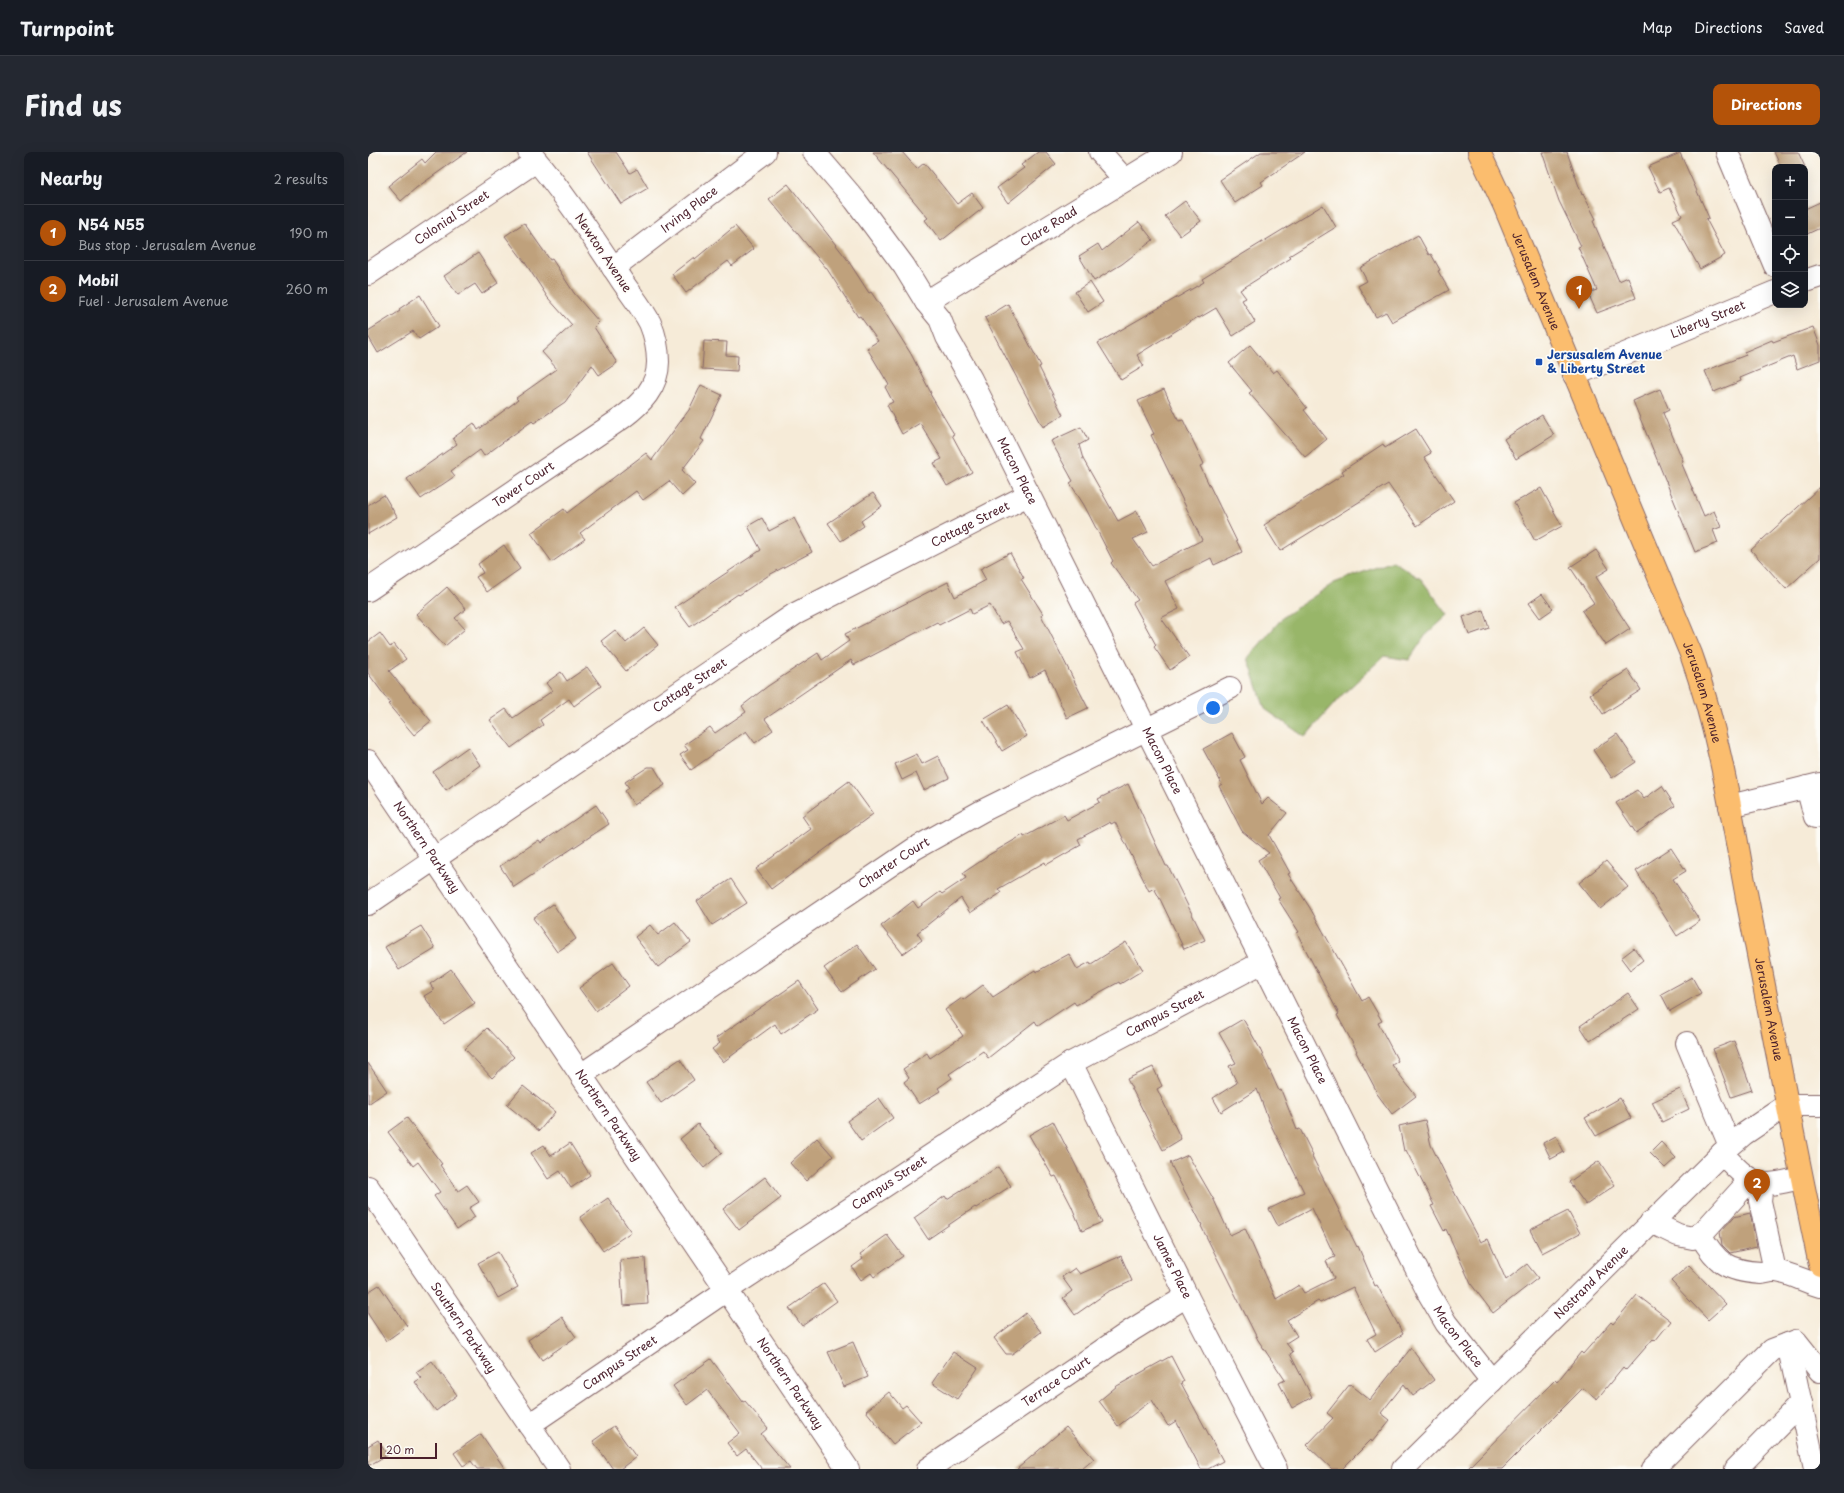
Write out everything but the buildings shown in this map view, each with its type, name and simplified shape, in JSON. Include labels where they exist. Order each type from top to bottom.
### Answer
[{"type":"main road","name":"Jerusalem Avenue","points":[[1479,152],[1504,205],[1693,659],[1708,704],[1730,806],[1801,1178],[1820,1265]]},
{"type":"street","name":"Irving Place","points":[[613,268],[765,152]]},
{"type":"street","name":"Macon Place","points":[[814,152],[855,200],[904,266],[926,302],[940,319],[947,337],[971,379],[1429,1294],[1446,1323],[1492,1381]]},
{"type":"street","points":[[1100,152],[1125,180]]},
{"type":"street","name":"Clare Road","points":[[926,302],[1171,152]]},
{"type":"street","points":[[1726,152],[1772,259]]},
{"type":"street","name":"Newton Avenue","points":[[533,156],[570,204],[649,323],[657,346],[658,362]]},
{"type":"street","name":"Colonial Street","points":[[368,273],[533,156]]},
{"type":"street","points":[[1808,280],[1820,276]]},
{"type":"street","name":"Liberty Street","points":[[1574,375],[1772,293]]},
{"type":"street","name":"Tower Court","points":[[368,590],[639,405],[649,392],[656,376],[658,362]]},
{"type":"street","name":"Cottage Street","points":[[368,904],[795,614],[1028,495]]},
{"type":"street","name":"Charter Court","points":[[581,1075],[914,849],[982,811],[1230,688]]},
{"type":"street","name":"Northern Parkway","points":[[368,761],[848,1469]]},
{"type":"street","points":[[1730,806],[1814,786],[1815,817],[1820,816]]},
{"type":"street","name":"Campus Street","points":[[529,1425],[727,1290],[1071,1063],[1263,962]]},
{"type":"street","points":[[1687,1043],[1726,1149],[1740,1172],[1756,1181],[1766,1184],[1801,1178]]},
{"type":"street","name":"James Place","points":[[1071,1063],[1187,1296],[1276,1469]]},
{"type":"street","points":[[1787,1104],[1820,1105]]},
{"type":"street","name":"Nostrand Avenue","points":[[1404,1469],[1726,1149],[1744,1134],[1787,1104]]},
{"type":"street","points":[[1652,1222],[1678,1235],[1693,1238],[1700,1234],[1756,1181]]},
{"type":"street","points":[[1756,1181],[1775,1271]]},
{"type":"street","name":"Southern Parkway","points":[[368,1187],[559,1469]]},
{"type":"street","points":[[1700,1234],[1709,1251],[1720,1262],[1735,1270],[1763,1273],[1775,1271],[1820,1286]]},
{"type":"street","name":"Terrace Court","points":[[928,1469],[1132,1330],[1187,1296]]},
{"type":"street","points":[[1652,1469],[1772,1350],[1796,1341],[1820,1371]]},
{"type":"street","points":[[1788,1344],[1815,1469]]},
{"type":"street","points":[[1736,1469],[1801,1403]]},
{"type":"green space","points":[[1393,561],[1421,579],[1448,615],[1425,636],[1409,660],[1384,656],[1341,696],[1305,737],[1265,709],[1248,658],[1284,616],[1334,583]]},
{"type":"place","name":"N54 N55","points":[[1579,309]]},
{"type":"place","name":"Jersusalem Avenue & Liberty Street","points":[[1539,362]]},
{"type":"place","name":"Mobil","points":[[1757,1202]]}]
